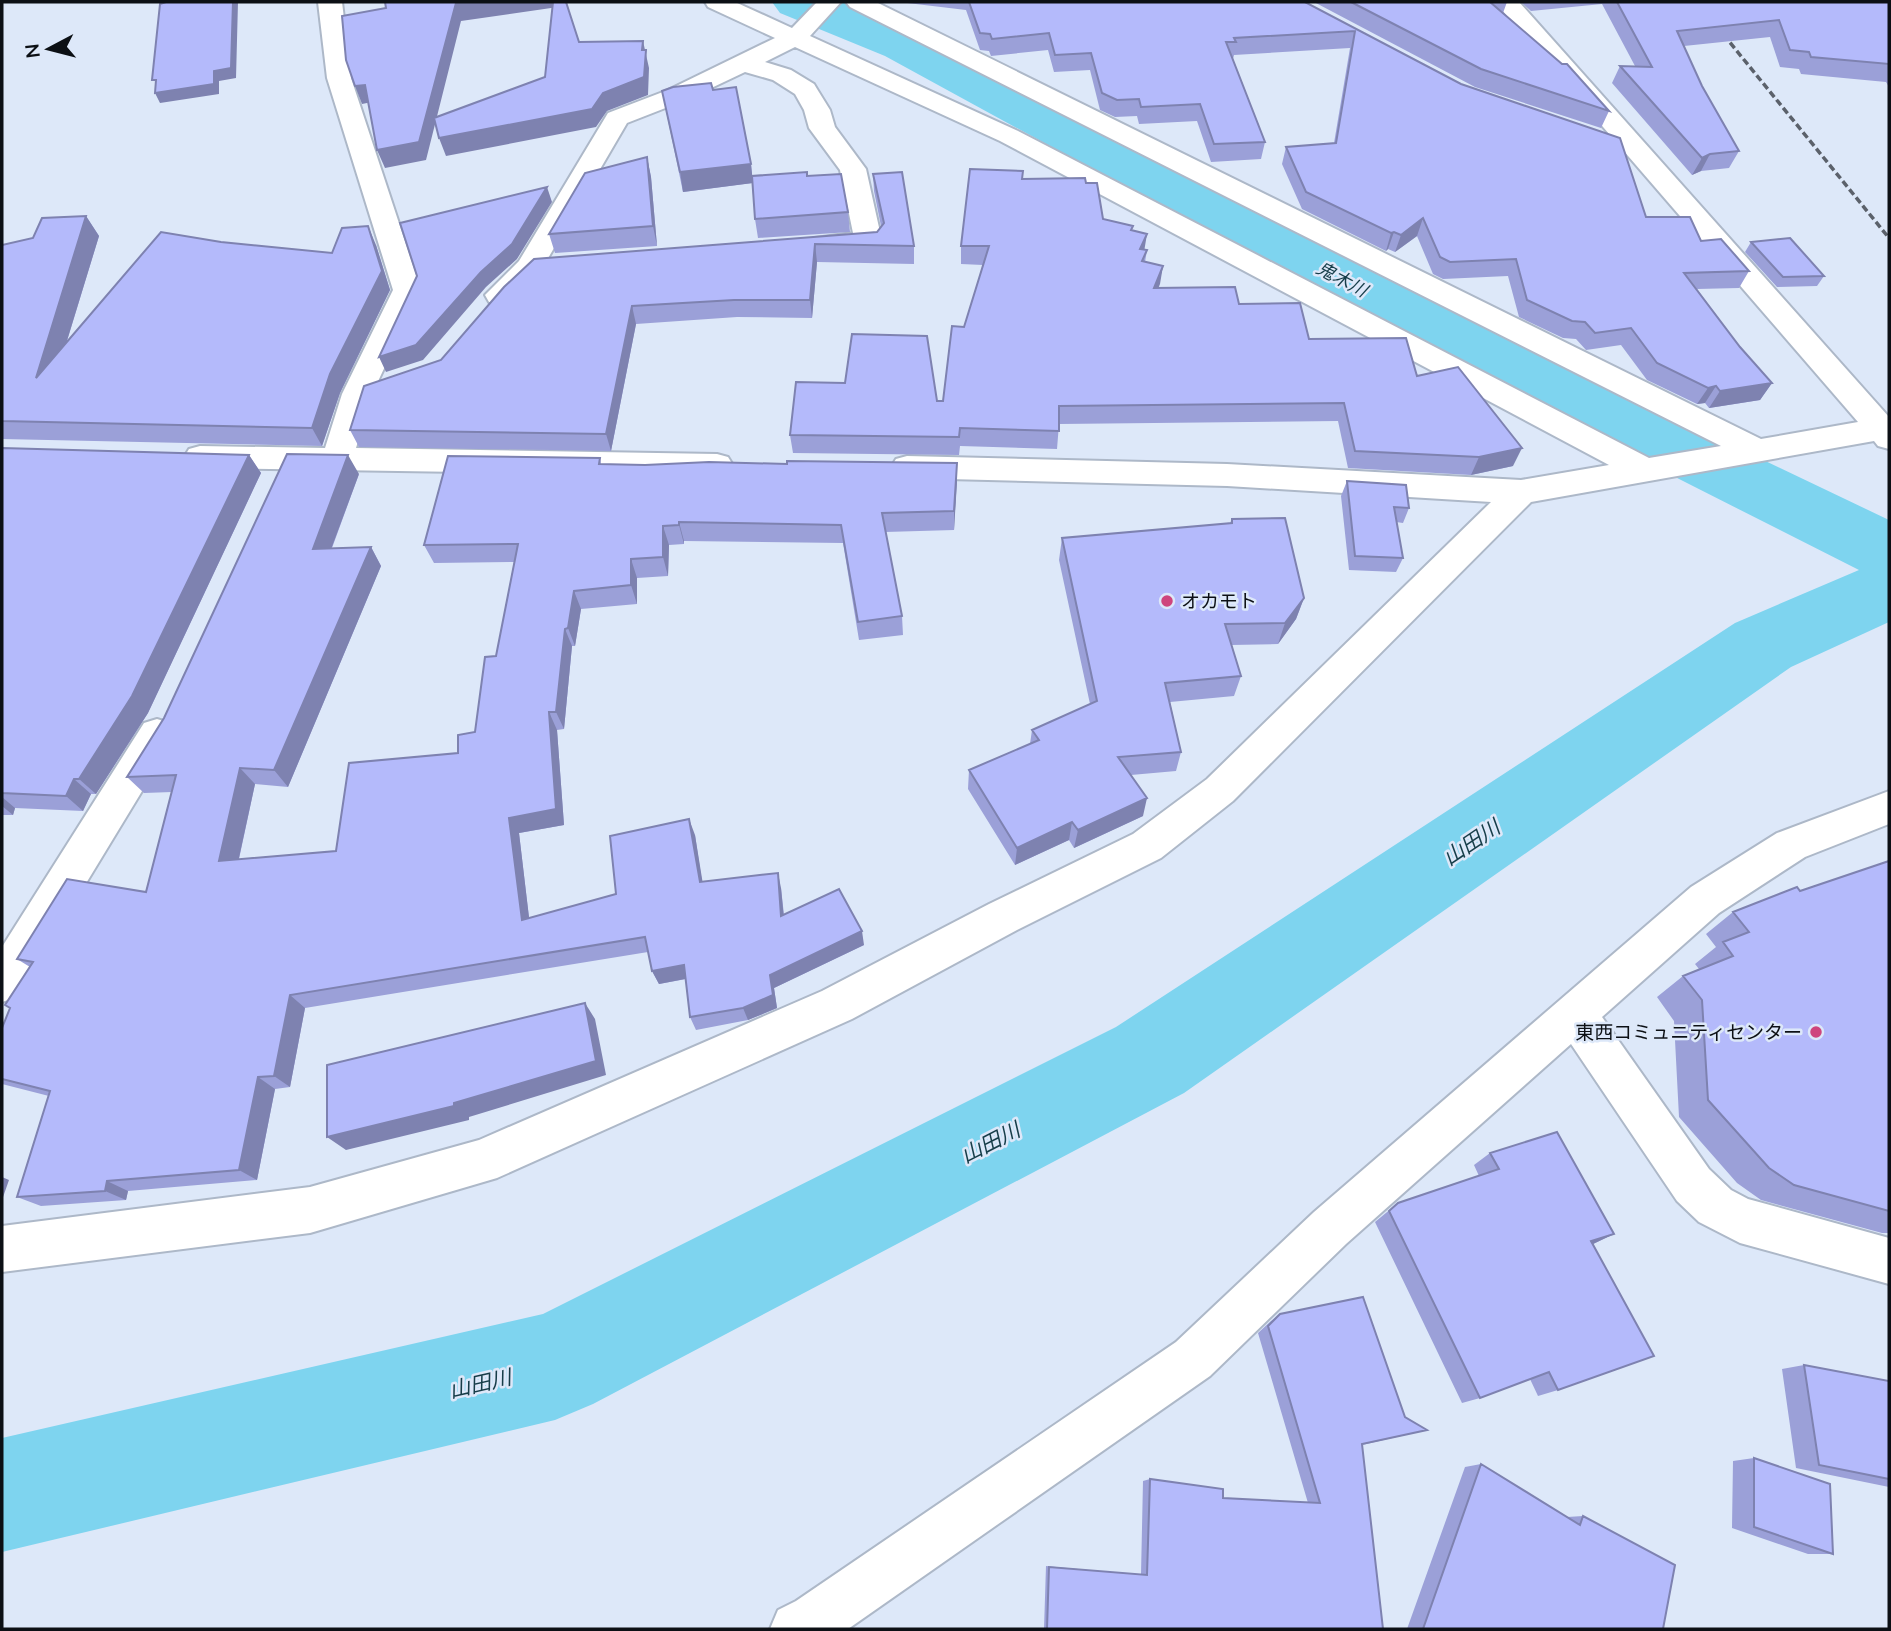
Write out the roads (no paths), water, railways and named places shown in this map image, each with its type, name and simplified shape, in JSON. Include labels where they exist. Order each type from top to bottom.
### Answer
[{"type":"street","points":[[330,2],[340,78],[407,290],[358,394],[337,459]]},
{"type":"street","points":[[716,2],[1009,136],[1645,470]]},
{"type":"street","points":[[480,317],[543,265],[617,118],[677,95],[796,37],[830,2]]},
{"type":"street","points":[[858,2],[1758,451]]},
{"type":"street","points":[[1507,2],[1887,432]]},
{"type":"street","points":[[743,64],[782,75],[805,89],[817,110],[822,128],[853,169],[868,241],[800,246]]},
{"type":"street","points":[[1590,136],[1639,153]]},
{"type":"street","points":[[358,394],[397,381]]},
{"type":"street","points":[[873,467],[1227,475],[1521,492],[1758,451],[1887,432]]},
{"type":"street","points":[[164,456],[286,460],[747,465]]},
{"type":"street","points":[[269,497],[286,460]]},
{"type":"street","points":[[2,1249],[310,1210],[481,1162],[838,1005],[1003,917],[1147,846],[1220,790],[1521,492]]},
{"type":"street","points":[[2,983],[170,710]]},
{"type":"street","points":[[797,1629],[815,1620],[965,1518],[1193,1359],[1329,1228],[1705,900],[1791,845],[1889,807]]},
{"type":"street","points":[[1575,1014],[1693,1185],[1715,1206],[1740,1220],[1889,1261]]},
{"type":"waterway","name":"鬼木川","points":[[798,2],[904,45],[1439,331],[1889,552]]},
{"type":"waterway","name":"山田川","points":[[2,1495],[555,1366],[1150,1060],[1763,645],[1889,589]]},
{"type":"railway","points":[[1697,2],[1889,238]]},
{"type":"place","name":"オカモト","points":[[1167,601]]},
{"type":"place","name":"東西コミュニティセンター","points":[[1816,1032]]}]
